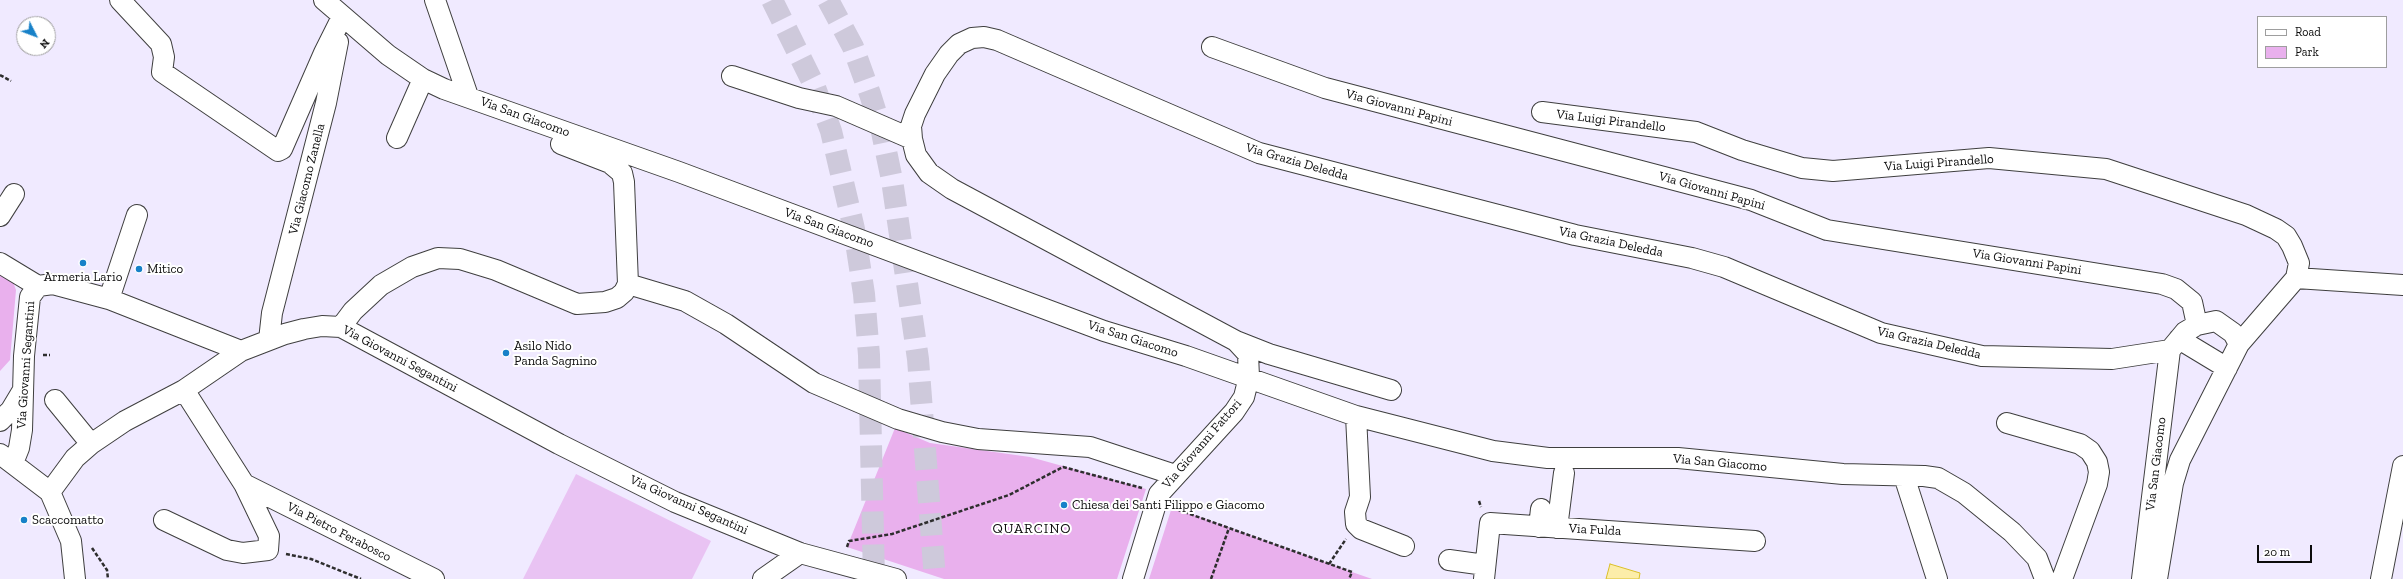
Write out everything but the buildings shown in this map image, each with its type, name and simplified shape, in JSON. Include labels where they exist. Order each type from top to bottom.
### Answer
[{"type":"street","points":[[120,0],[161,44],[164,57],[162,72],[278,150],[282,149],[324,53],[342,18]]},
{"type":"street","name":"Via San Giacomo","points":[[324,0],[342,18],[388,55],[423,79],[444,89],[468,96],[679,172],[1104,331],[1248,378],[1356,416],[1493,451],[1548,458],[1678,458],[1843,474],[1938,478],[1964,493],[1995,516],[2037,558],[2045,579]]},
{"type":"street","points":[[435,0],[468,96]]},
{"type":"street","name":"Via Giacomo Zanella","points":[[269,340],[272,313],[326,103],[342,18]]},
{"type":"street","name":"Via Grazia Deledda","points":[[1248,378],[1248,354],[1236,340],[938,180],[921,164],[912,139],[911,126],[922,97],[949,54],[959,44],[972,38],[984,37],[997,40],[1259,153],[1576,235],[1692,258],[1724,267],[1881,333],[1982,356],[2112,359],[2175,344]]},
{"type":"street","name":"Via Giovanni Papini","points":[[1212,47],[1325,88],[1751,200],[1827,230],[2162,284],[2176,289],[2192,302],[2197,325]]},
{"type":"street","points":[[732,76],[799,98],[836,106],[912,139]]},
{"type":"street","points":[[397,138],[423,79]]},
{"type":"street","points":[[340,327],[353,311],[381,286],[412,267],[438,258],[455,258],[496,270],[577,304],[605,302],[617,298],[624,292],[628,284],[624,182],[617,168],[610,163],[455,102],[447,97],[444,89]]},
{"type":"street","name":"Via Luigi Pirandello","points":[[1542,112],[1696,132],[1742,150],[1802,168],[1833,171],[1989,158],[2106,169],[2246,215],[2276,229],[2286,236],[2299,263],[2296,278]]},
{"type":"street","points":[[0,216],[14,194]]},
{"type":"street","points":[[109,299],[137,215]]},
{"type":"street","points":[[0,263],[38,286]]},
{"type":"street","points":[[2296,278],[2403,285]]},
{"type":"street","name":"Via San Giacomo","points":[[2157,579],[2173,482],[2178,467],[2239,344],[2296,278]]},
{"type":"street","name":"Via Giovanni Segantini","points":[[6,458],[19,448],[22,430],[23,390],[30,297],[38,286],[53,284],[109,299],[241,351],[304,329],[322,326],[340,327],[552,440],[668,498],[800,553],[896,579]]},
{"type":"street","points":[[628,284],[685,301],[726,324],[814,383],[898,419],[942,432],[978,439],[1090,447],[1175,475]]},
{"type":"street","points":[[2227,368],[2175,344],[2185,332],[2197,325],[2216,321],[2224,325],[2233,333],[2239,344]]},
{"type":"street","points":[[1236,340],[1269,354],[1391,390]]},
{"type":"street","name":"Via San Giacomo","points":[[2142,579],[2175,344]]},
{"type":"street","points":[[50,492],[75,458],[91,444],[125,420],[184,390],[241,351]]},
{"type":"street","name":"Via Giovanni Fattori","points":[[1133,579],[1157,498],[1175,475],[1234,412],[1244,397],[1248,378]]},
{"type":"street","points":[[0,421],[12,410],[23,390]]},
{"type":"street","points":[[164,520],[227,550],[243,553],[268,550],[269,536],[244,484],[184,390]]},
{"type":"street","points":[[55,400],[91,444]]},
{"type":"street","points":[[1356,416],[1360,497],[1355,512],[1356,524],[1361,529],[1404,546]]},
{"type":"street","points":[[2007,423],[2080,444],[2090,451],[2097,462],[2099,472],[2097,484],[2062,579]]},
{"type":"street","points":[[6,458],[50,492],[72,548],[76,579]]},
{"type":"street","points":[[2381,579],[2403,466]]},
{"type":"street","points":[[1546,522],[1564,473]]},
{"type":"street","points":[[1904,476],[1937,579]]},
{"type":"street","name":"Via Pietro Ferabosco","points":[[244,484],[434,579]]},
{"type":"street","name":"Via Fulda","points":[[1485,572],[1491,514],[1546,522],[1755,541]]},
{"type":"street","points":[[67,579],[72,548]]},
{"type":"street","points":[[763,579],[800,553]]},
{"type":"street","points":[[1449,560],[1485,572]]},
{"type":"path","points":[[0,75],[11,81]]},
{"type":"path","points":[[839,563],[849,542],[892,534],[935,521],[1009,495],[1063,467],[1157,498],[1229,528],[1352,572],[1350,579]]},
{"type":"path","points":[[1211,579],[1229,528]]},
{"type":"path","points":[[72,548],[86,541],[107,570],[108,579]]},
{"type":"path","points":[[268,550],[311,559],[361,579]]},
{"type":"green space","points":[[0,272],[13,282],[16,290],[10,360],[0,371]]},
{"type":"green space","points":[[895,428],[930,443],[1030,457],[1146,489],[1117,579],[944,579],[847,547]]},
{"type":"green space","points":[[1172,507],[1352,572],[1372,579],[1149,579]]},
{"type":"shaded area","points":[[576,474],[711,541],[692,579],[523,579]]},
{"type":"shaded area","points":[[1610,564],[1640,573],[1639,579],[1606,579]]},
{"type":"tunnel","points":[[772,0],[814,85],[831,131],[854,229],[864,294],[869,355],[874,579]]},
{"type":"tunnel","points":[[828,0],[853,47],[870,94],[882,132],[892,180],[918,359],[935,579]]},
{"type":"place","name":"Armeria Lario","points":[[83,263]]},
{"type":"place","name":"Mitico","points":[[139,269]]},
{"type":"place","name":"Asilo Nido Panda Sagnino","points":[[506,353]]},
{"type":"place","name":"Chiesa dei Santi Filippo e Giacomo","points":[[1064,505]]},
{"type":"place","name":"Scaccomatto","points":[[24,520]]},
{"type":"district","name":"QUARCINO","points":[[1032,529]]}]
